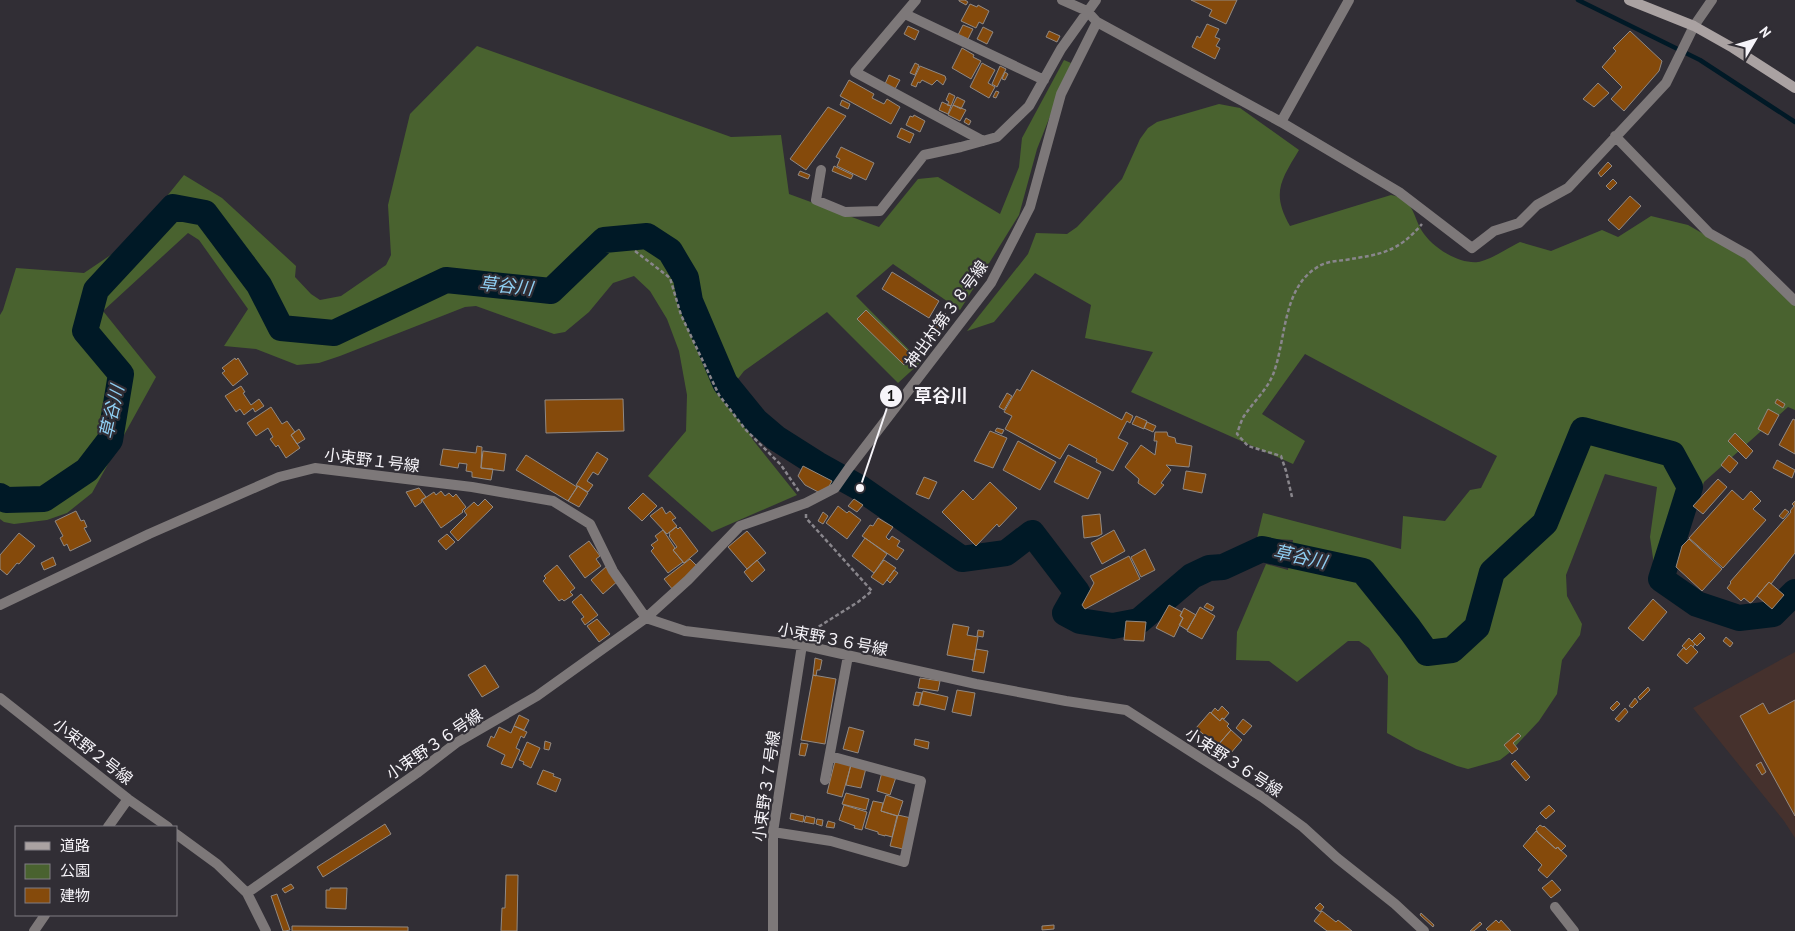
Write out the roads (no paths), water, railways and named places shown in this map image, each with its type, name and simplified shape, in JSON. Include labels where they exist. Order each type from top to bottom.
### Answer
[{"type":"main road","points":[[1629,0],[1694,26],[1733,48],[1795,88]]},
{"type":"street","points":[[916,0],[855,72],[983,141]]},
{"type":"street","points":[[1062,0],[1088,11],[1097,22],[1281,122],[1399,192],[1472,248],[1494,231],[1519,223],[1537,205],[1568,188],[1666,83],[1694,26],[1712,0]]},
{"type":"street","points":[[821,170],[816,200],[846,212],[880,211],[924,154],[997,137],[1029,106],[1061,49],[1096,0]]},
{"type":"street","points":[[1281,122],[1349,0]]},
{"type":"street","points":[[905,14],[1044,80]]},
{"type":"street","name":"神出村第３８号線","points":[[646,618],[688,580],[740,526],[806,502],[835,488],[991,283],[1030,207],[1060,94],[1097,22]]},
{"type":"street","points":[[1615,136],[1709,233],[1748,255],[1795,301]]},
{"type":"street","name":"小束野１号線","points":[[0,605],[149,534],[279,477],[315,468],[472,487],[554,501],[590,524],[613,571],[646,618]]},
{"type":"street","name":"小束野３６号線","points":[[247,893],[417,773],[456,743],[537,696],[646,618],[685,631],[802,645],[976,684],[1126,710],[1276,807],[1303,827],[1337,858],[1395,904],[1424,931]]},
{"type":"street","name":"小束野３７号線","points":[[773,931],[773,832],[802,645]]},
{"type":"street","points":[[825,780],[848,656]]},
{"type":"street","name":"小束野２号線","points":[[0,698],[128,799],[167,826]]},
{"type":"street","points":[[773,832],[831,841],[904,862],[921,781],[830,756]]},
{"type":"street","points":[[109,826],[128,799]]},
{"type":"street","points":[[178,835],[217,864],[247,893],[266,931]]},
{"type":"street","points":[[1555,907],[1574,931]]},
{"type":"street","points":[[34,931],[44,916]]},
{"type":"waterway","points":[[1578,0],[1700,60],[1795,122]]},
{"type":"waterway","name":"草谷川","points":[[0,496],[6,500],[44,499],[87,470],[110,440],[121,374],[85,331],[96,290],[173,207],[205,213],[259,285],[281,328],[334,333],[446,280],[551,291],[604,240],[647,236],[670,251],[686,278],[690,301],[725,383],[756,421],[776,438],[860,488],[962,559],[1006,553],[1032,533],[1077,592],[1065,613],[1080,621],[1113,626],[1139,621],[1192,576],[1209,568],[1223,567],[1262,549],[1363,571],[1427,653],[1452,650],[1477,627],[1492,572],[1545,523],[1583,430],[1672,454],[1690,487],[1661,579],[1697,604],[1739,618],[1773,614],[1795,592]]},
{"type":"place","name":"草谷川","points":[[860,488]]}]
